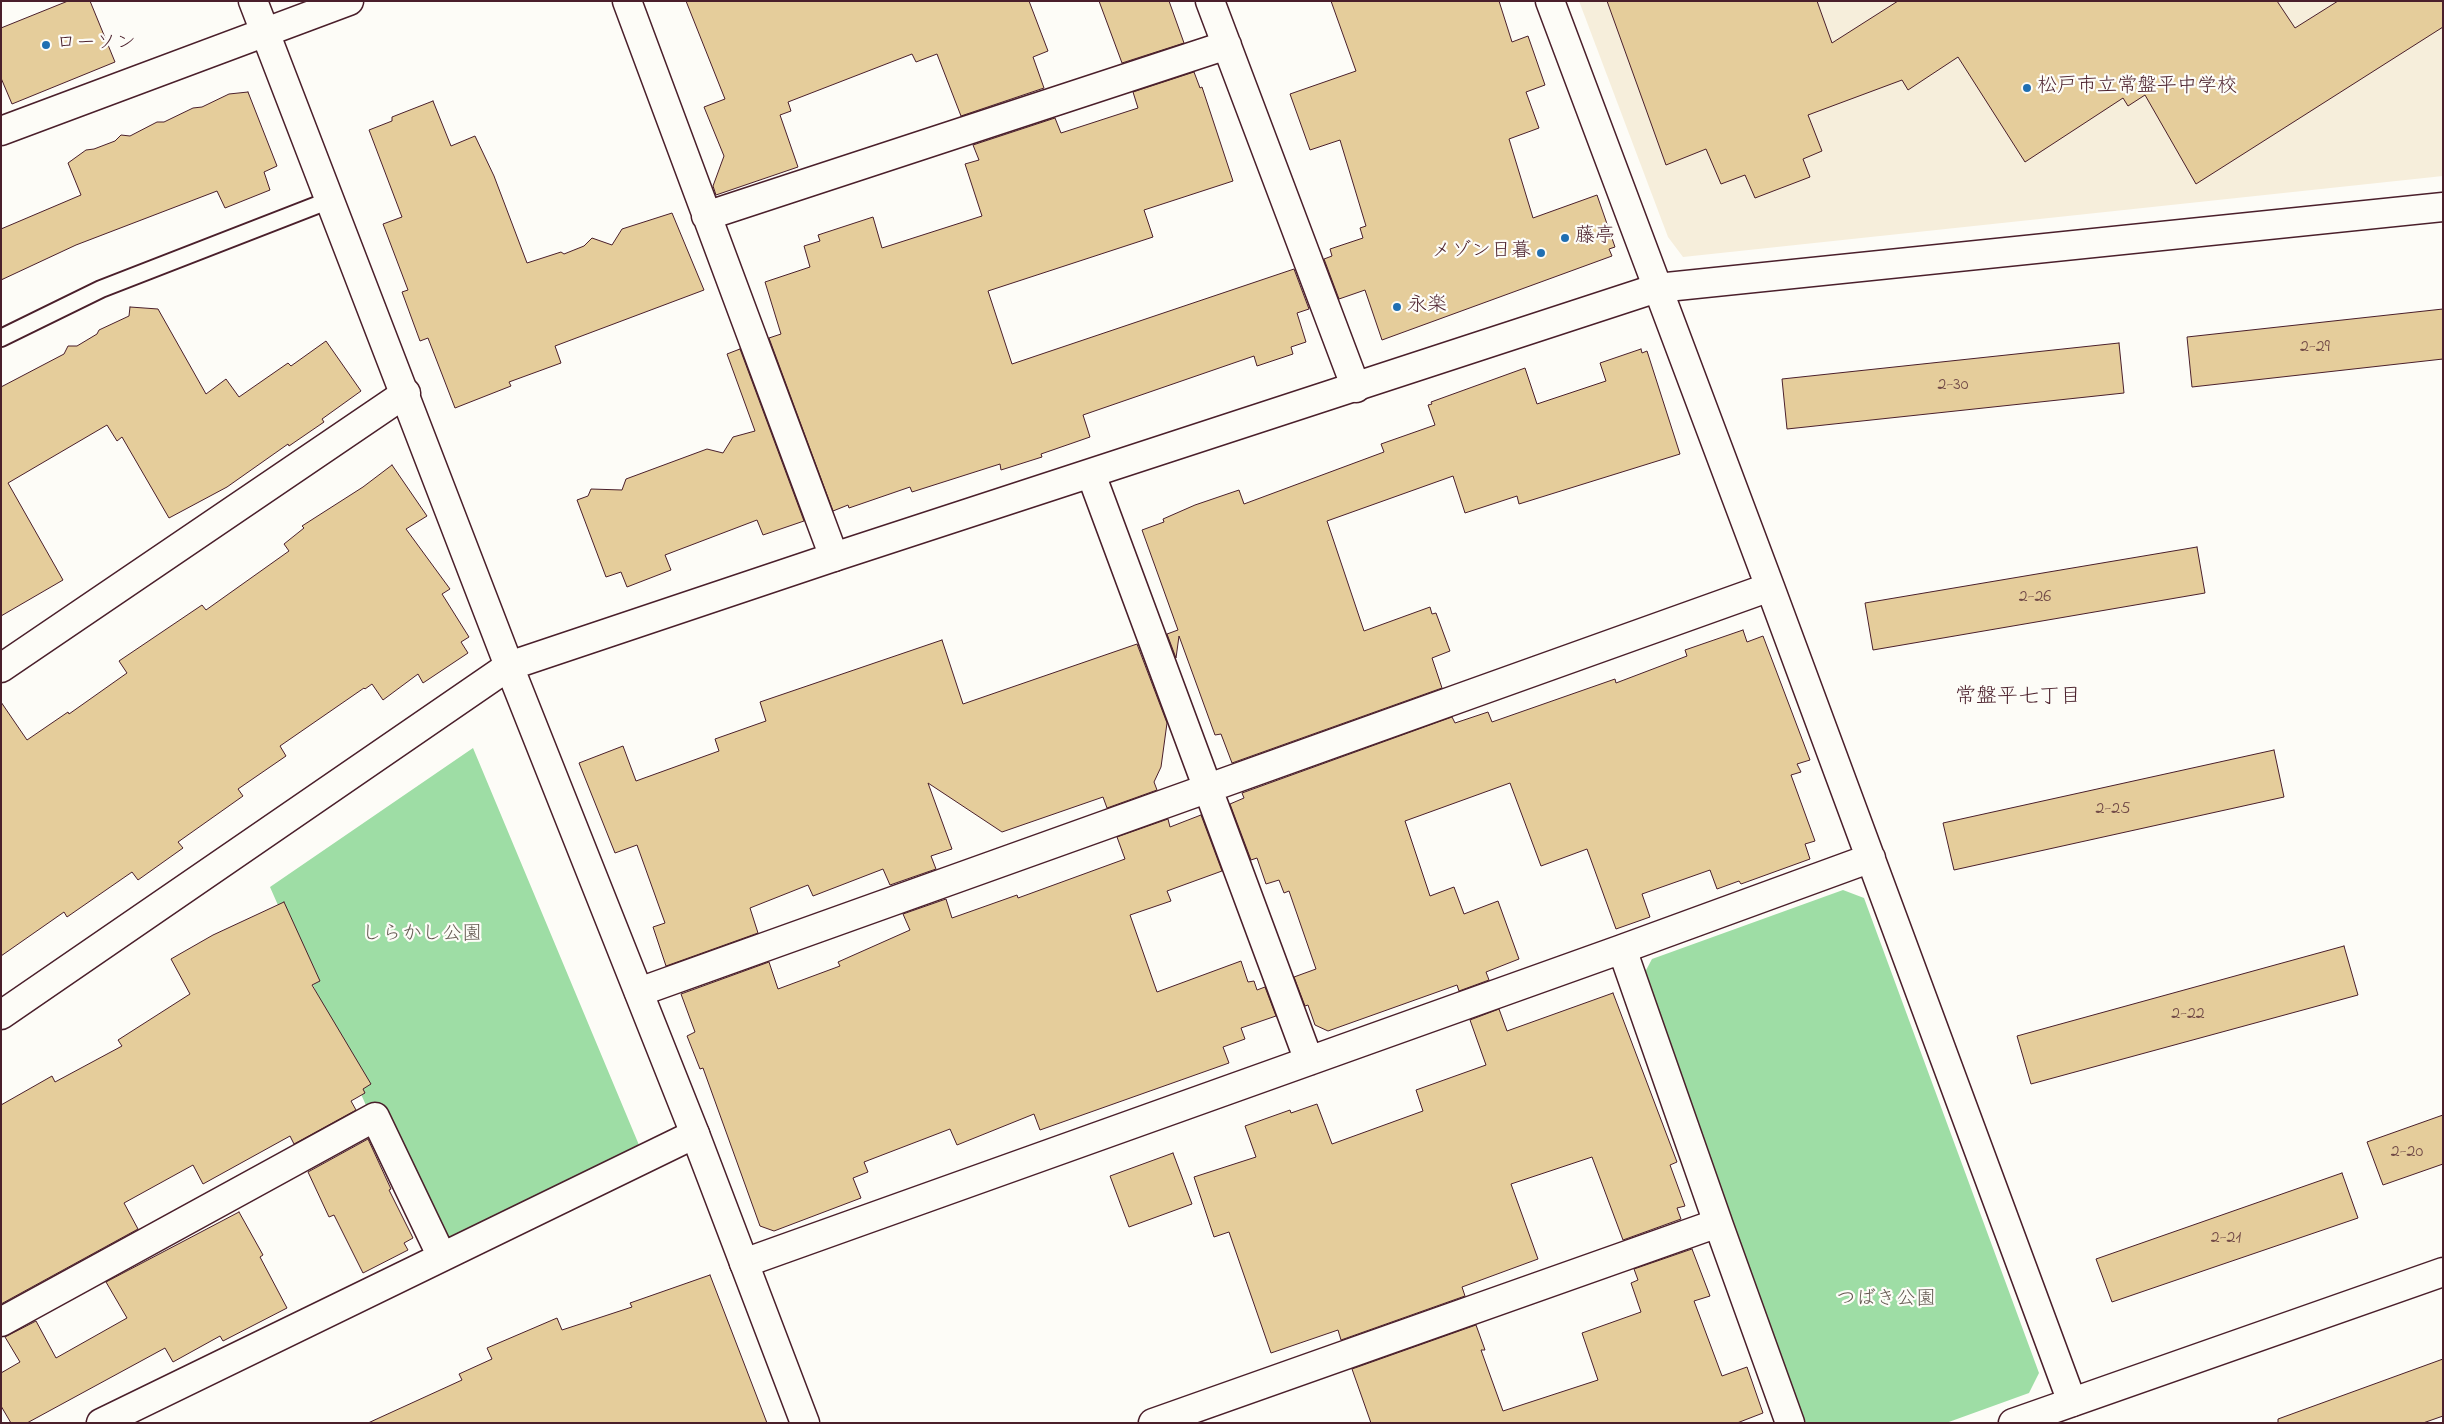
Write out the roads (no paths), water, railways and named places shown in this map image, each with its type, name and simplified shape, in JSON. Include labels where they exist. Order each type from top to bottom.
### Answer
[{"type":"street","points":[[253,1],[805,1423]]},
{"type":"street","points":[[1,131],[349,1]]},
{"type":"street","points":[[627,1],[834,557]]},
{"type":"street","points":[[1210,1],[1356,388]]},
{"type":"street","points":[[1550,1],[1871,858],[2076,1413]]},
{"type":"street","points":[[706,216],[1227,45]]},
{"type":"street","points":[[1,1015],[510,666],[834,557],[1356,388],[1657,288],[2443,207]]},
{"type":"street","points":[[1,668],[406,393]]},
{"type":"street","points":[[1091,474],[1309,1061]]},
{"type":"street","points":[[639,992],[1770,587]]},
{"type":"street","points":[[744,1263],[1871,858]]},
{"type":"street","points":[[1622,949],[1790,1423]]},
{"type":"street","points":[[1,1322],[374,1118],[442,1257]]},
{"type":"street","points":[[101,1423],[694,1134]]},
{"type":"street","points":[[1152,1423],[1718,1223]]},
{"type":"street","points":[[2013,1423],[2076,1413],[2443,1272]]},
{"type":"lane","points":[[1,338],[100,289],[330,200]]},
{"type":"place","name":"ローソン","points":[[46,45]]},
{"type":"place","name":"松戸市立常盤平中学校","points":[[2027,88]]},
{"type":"place","name":"藤亭","points":[[1565,238]]},
{"type":"place","name":"メゾン日暮","points":[[1541,253]]},
{"type":"place","name":"永楽","points":[[1397,307]]},
{"type":"district","name":"常盤平七丁目","points":[[2018,699]]},
{"type":"park label","name":"しらかし公園","points":[[422,936]]},
{"type":"park label","name":"つばき公園","points":[[1886,1301]]}]
